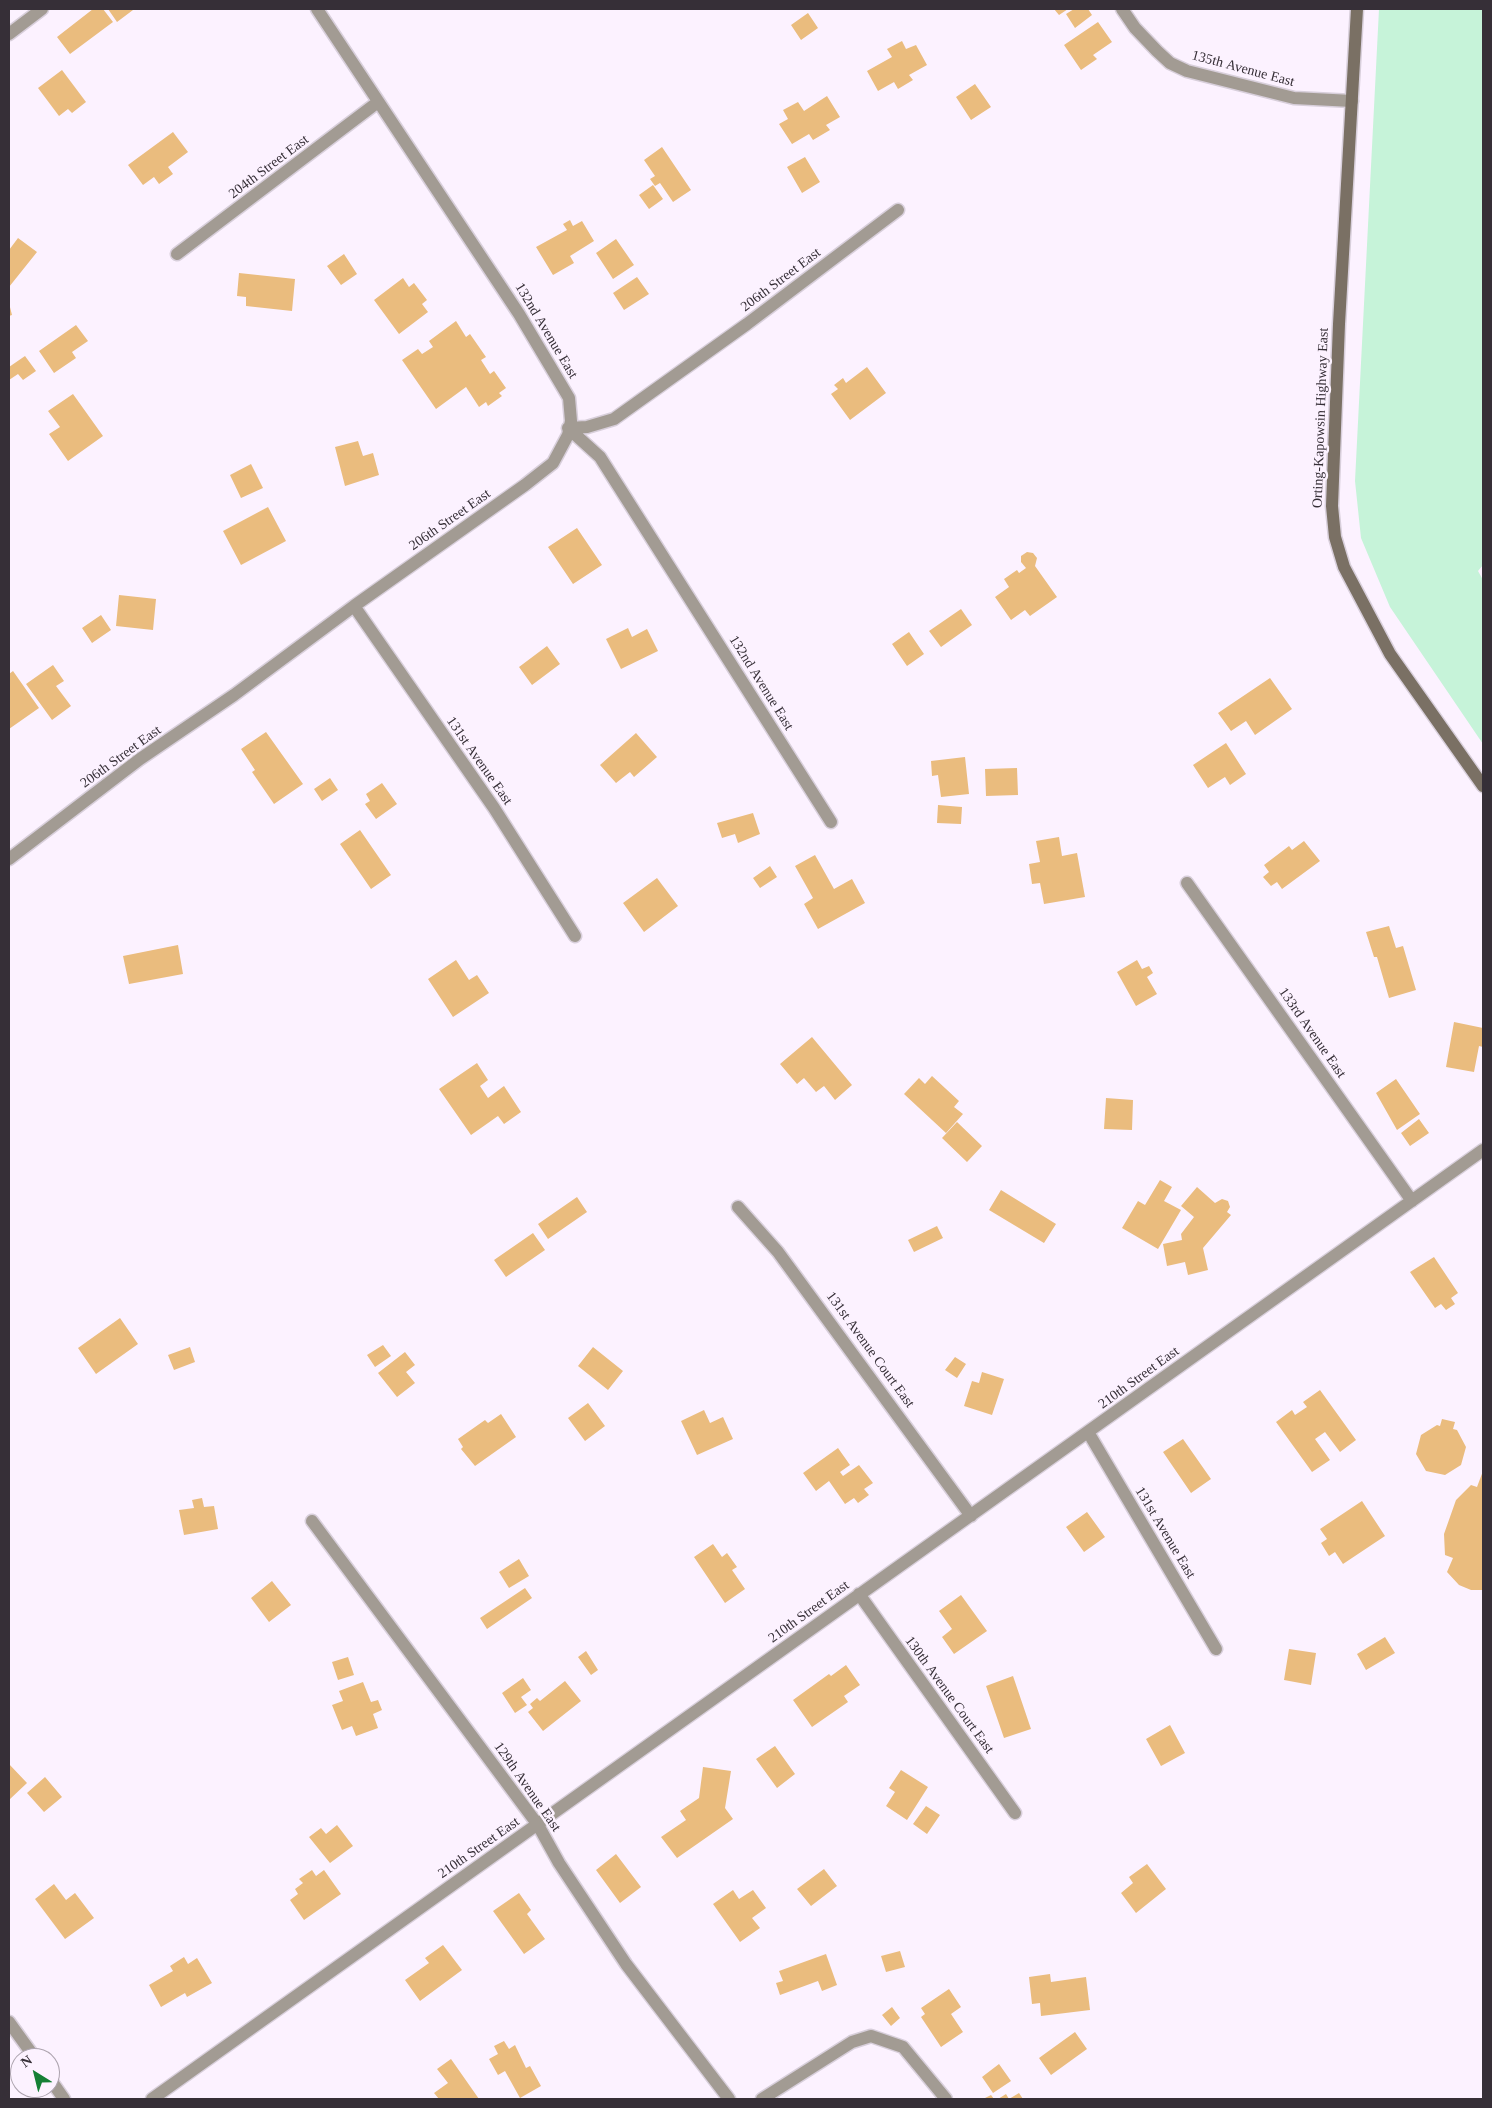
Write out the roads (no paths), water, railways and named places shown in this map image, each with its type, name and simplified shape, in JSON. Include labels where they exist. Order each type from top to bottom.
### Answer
[{"type":"main road","name":"Orting-Kapowsin Highway East","points":[[1357,9],[1339,324],[1332,506],[1335,537],[1344,567],[1390,654],[1483,786]]},
{"type":"street","points":[[9,34],[42,9]]},
{"type":"street","name":"132nd Avenue East","points":[[317,9],[514,306],[553,371],[568,398],[571,421],[568,428],[600,457],[831,822]]},
{"type":"street","name":"135th Avenue East","points":[[1122,9],[1135,28],[1157,51],[1170,63],[1187,71],[1294,98],[1352,101]]},
{"type":"street","name":"204th Street East","points":[[177,254],[378,102]]},
{"type":"street","name":"206th Street East","points":[[9,859],[140,760],[234,695],[553,463],[568,435],[568,428],[587,427],[614,419],[747,324],[898,210]]},
{"type":"street","name":"131st Avenue East","points":[[354,606],[494,808],[575,936]]},
{"type":"street","name":"133rd Avenue East","points":[[1187,883],[1412,1200]]},
{"type":"street","name":"210th Street East","points":[[152,2099],[1483,1150]]},
{"type":"street","name":"131st Avenue Court East","points":[[738,1207],[778,1252],[971,1516]]},
{"type":"street","name":"131st Avenue East","points":[[1088,1432],[1216,1649]]},
{"type":"street","name":"129th Avenue East","points":[[312,1521],[538,1825],[559,1863],[626,1964],[729,2099]]},
{"type":"street","name":"130th Avenue Court East","points":[[859,1594],[1015,1813]]},
{"type":"street","points":[[9,2022],[28,2048]]},
{"type":"street","points":[[762,2099],[852,2042],[871,2036],[903,2047],[946,2099]]}]
